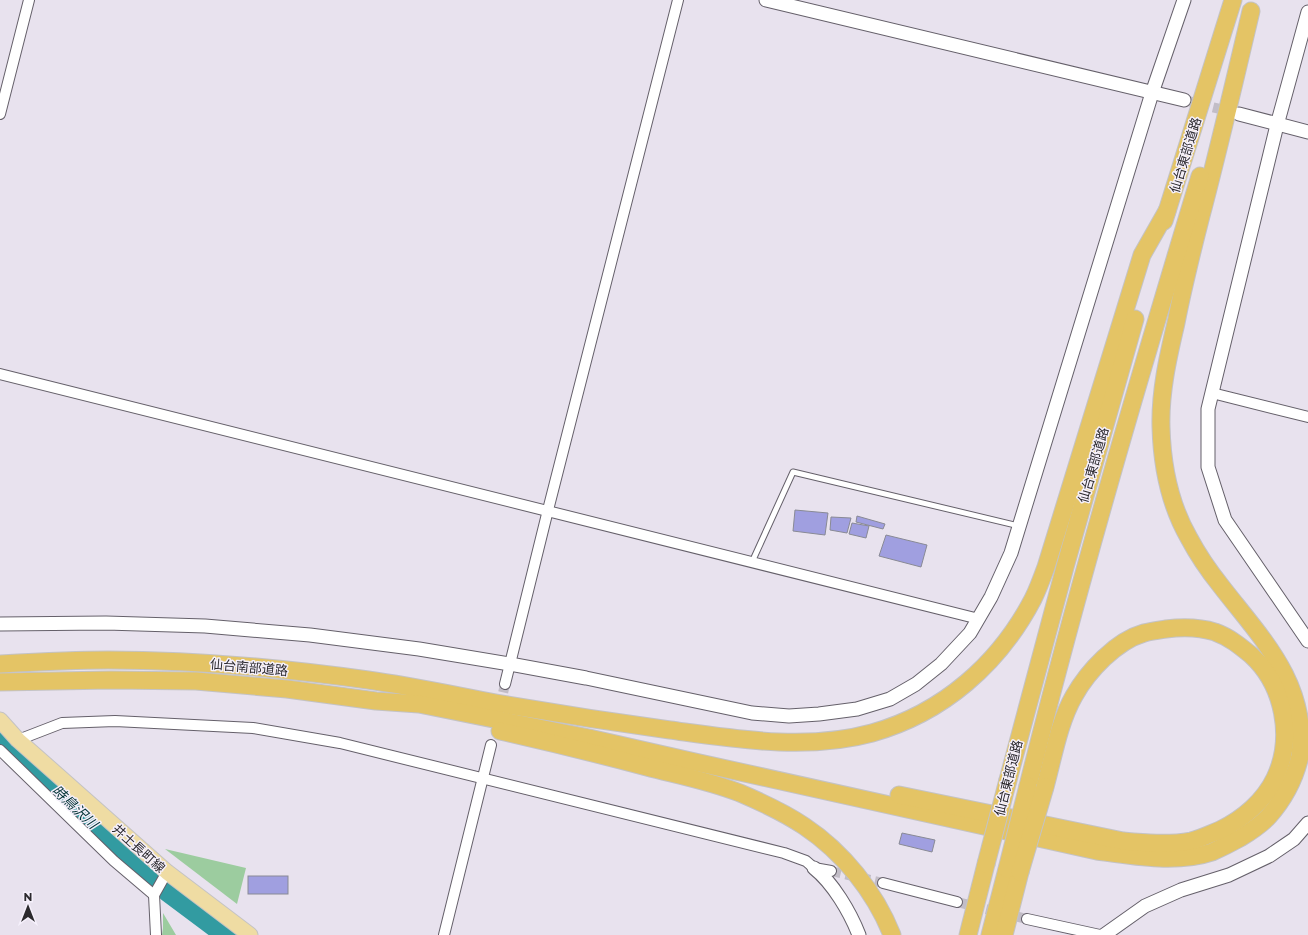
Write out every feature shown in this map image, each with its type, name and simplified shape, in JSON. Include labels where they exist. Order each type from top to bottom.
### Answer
[{"type":"highway","name":"仙台東部道路","points":[[968,935],[1037,670],[1131,332],[1233,0]]},
{"type":"highway","name":"仙台東部道路","points":[[990,935],[1014,870],[1036,787],[1048,704],[1117,456],[1253,6]]},
{"type":"highway","points":[[376,701],[419,704],[581,736],[1097,851],[1126,855],[1185,857],[1210,852],[1229,844],[1248,833],[1264,821],[1278,805],[1297,769],[1301,747],[1302,728],[1299,707],[1293,686],[1280,662],[1258,631],[1220,585],[1188,536],[1175,510],[1164,460],[1161,426],[1162,396],[1171,343],[1188,267],[1253,6]]},
{"type":"highway","points":[[495,702],[744,740],[795,742],[824,741],[851,738],[899,724],[925,712],[968,682],[1002,647],[1034,598],[1046,567],[1142,255],[1168,211]]},
{"type":"highway","points":[[495,702],[564,722],[841,783],[1009,818],[1122,841],[1172,843],[1192,840],[1226,827],[1243,816],[1257,804],[1266,793],[1275,778],[1284,744],[1284,726],[1278,693],[1259,663],[1234,641],[1215,632],[1181,628],[1144,633],[1123,643],[1111,652],[1097,665],[1074,696],[1036,787]]},
{"type":"highway","name":"仙台南部道路","points":[[0,664],[108,660],[213,664],[275,669],[367,680],[495,702]]},
{"type":"highway","name":"仙台南部道路","points":[[0,682],[111,680],[196,681],[287,689],[376,701]]},
{"type":"highway","points":[[376,701],[419,714],[588,751],[710,783],[740,793],[804,826],[828,845],[864,884],[878,905],[892,935]]},
{"type":"highway","points":[[1004,935],[1014,870]]},
{"type":"main road","name":"井土長町線","points":[[0,720],[18,740],[167,872],[250,935]]},
{"type":"street","points":[[0,114],[29,0]]},
{"type":"street","points":[[505,684],[678,0]]},
{"type":"street","points":[[766,0],[1184,100]]},
{"type":"street","points":[[0,624],[106,623],[205,626],[310,635],[419,649],[510,664],[586,678],[752,713],[789,716],[819,714],[858,709],[890,699],[916,684],[941,664],[970,633],[991,597],[1011,553],[1152,93],[1184,0]]},
{"type":"street","points":[[1308,12],[1277,125],[1208,409],[1208,467],[1224,520],[1308,641]]},
{"type":"street","points":[[1239,114],[1308,132]]},
{"type":"street","points":[[0,374],[979,618]]},
{"type":"street","points":[[1212,393],[1308,417]]},
{"type":"street","points":[[18,740],[62,723],[115,721],[253,728],[340,743],[784,853],[806,861],[825,877],[838,895],[859,935]]},
{"type":"street","points":[[444,935],[491,745]]},
{"type":"street","points":[[0,750],[114,861],[154,894]]},
{"type":"street","points":[[1104,935],[1145,906],[1181,890],[1229,875],[1269,856],[1294,839],[1308,823]]},
{"type":"street","points":[[814,868],[831,871]]},
{"type":"street","points":[[156,935],[154,894],[167,872]]},
{"type":"street","points":[[883,883],[957,902]]},
{"type":"street","points":[[1027,919],[1100,935]]},
{"type":"lane","points":[[752,562],[793,472],[1019,526]]},
{"type":"green space","points":[[165,849],[246,868],[237,904]]},
{"type":"green space","points":[[163,913],[176,935],[162,935]]},
{"type":"building","points":[[795,510],[828,513],[825,535],[793,531]]},
{"type":"building","points":[[857,516],[885,524],[883,529],[856,522]]},
{"type":"building","points":[[831,517],[851,518],[847,533],[830,530]]},
{"type":"building","points":[[852,523],[869,526],[866,538],[849,534]]},
{"type":"building","points":[[886,535],[927,545],[921,567],[879,556]]},
{"type":"building","points":[[902,833],[935,840],[932,852],[899,844]]},
{"type":"building","points":[[248,876],[288,876],[288,894],[248,894]]},
{"type":"waterway","name":"時鳥沢川","points":[[0,736],[151,878]]},
{"type":"waterway","name":"時鳥沢川","points":[[168,891],[227,935]]},
{"type":"tunnel","points":[[1184,100],[1232,112]]},
{"type":"tunnel","points":[[500,707],[505,684]]},
{"type":"tunnel","points":[[831,871],[883,883]]},
{"type":"tunnel","points":[[957,902],[1027,919]]}]
